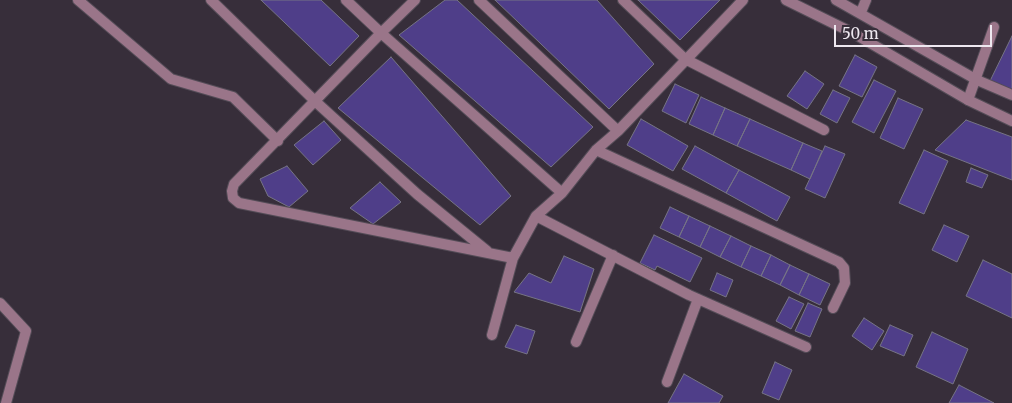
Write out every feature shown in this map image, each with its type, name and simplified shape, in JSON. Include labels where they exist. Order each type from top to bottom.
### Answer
[{"type":"street","points":[[78,0],[171,79],[233,97],[278,142]]},
{"type":"street","points":[[212,0],[316,102],[417,194],[490,253]]},
{"type":"street","points":[[346,0],[562,193]]},
{"type":"street","points":[[415,0],[381,33],[278,142],[234,184],[232,191],[234,198],[240,203],[513,258]]},
{"type":"street","points":[[479,0],[618,131]]},
{"type":"street","points":[[623,0],[686,59],[824,130]]},
{"type":"street","points":[[492,335],[513,258],[536,216],[562,193],[596,150],[618,131],[743,0]]},
{"type":"street","points":[[786,0],[854,33],[968,100],[1012,121]]},
{"type":"street","points":[[836,0],[861,12],[977,80],[1012,95]]},
{"type":"street","points":[[861,12],[866,0]]},
{"type":"street","points":[[968,100],[977,80],[994,27]]},
{"type":"street","points":[[596,150],[839,262],[844,268],[845,283],[833,308]]},
{"type":"street","points":[[536,216],[698,299],[806,347]]},
{"type":"street","points":[[576,342],[613,255]]},
{"type":"street","points":[[667,382],[698,299]]},
{"type":"street","points":[[0,303],[26,331],[6,403]]},
{"type":"building","points":[[261,0],[321,0],[359,36],[330,66]]},
{"type":"building","points":[[445,0],[457,0],[593,127],[551,167],[399,35]]},
{"type":"building","points":[[495,0],[597,0],[654,64],[609,109]]},
{"type":"building","points":[[638,0],[720,0],[680,40]]},
{"type":"building","points":[[1012,36],[1012,92],[990,81]]},
{"type":"building","points":[[855,55],[877,67],[862,97],[839,86]]},
{"type":"building","points":[[391,57],[511,196],[480,225],[338,108]]},
{"type":"building","points":[[805,71],[824,84],[807,109],[787,96]]},
{"type":"building","points":[[874,80],[896,91],[874,133],[852,122]]},
{"type":"building","points":[[675,84],[699,95],[686,123],[662,111]]},
{"type":"building","points":[[833,90],[850,98],[837,123],[820,114]]},
{"type":"building","points":[[701,97],[725,108],[713,135],[689,124]]},
{"type":"building","points":[[898,98],[923,109],[904,149],[880,138]]},
{"type":"building","points":[[725,108],[750,119],[737,146],[713,135]]},
{"type":"building","points":[[641,119],[688,146],[673,171],[627,145]]},
{"type":"building","points":[[750,119],[803,143],[791,170],[737,146]]},
{"type":"building","points":[[966,120],[1012,137],[1012,180],[935,150]]},
{"type":"building","points":[[324,121],[341,140],[313,165],[294,145]]},
{"type":"building","points":[[803,143],[822,151],[810,179],[791,170]]},
{"type":"building","points":[[695,146],[739,170],[726,193],[682,169]]},
{"type":"building","points":[[825,146],[845,154],[825,198],[805,189]]},
{"type":"building","points":[[924,150],[948,161],[924,214],[899,203]]},
{"type":"building","points":[[287,166],[308,191],[289,207],[268,196],[260,179]]},
{"type":"building","points":[[971,168],[988,175],[982,188],[966,182]]},
{"type":"building","points":[[739,170],[790,197],[777,221],[726,193]]},
{"type":"building","points":[[380,182],[401,202],[373,224],[350,208]]},
{"type":"building","points":[[670,207],[689,216],[679,237],[660,228]]},
{"type":"building","points":[[689,216],[710,226],[700,247],[679,237]]},
{"type":"building","points":[[944,225],[969,236],[957,262],[932,250]]},
{"type":"building","points":[[710,226],[731,236],[720,257],[700,247]]},
{"type":"building","points":[[654,235],[702,258],[690,282],[657,266],[655,270],[640,263]]},
{"type":"building","points":[[731,236],[751,246],[741,267],[720,257]]},
{"type":"building","points":[[751,246],[771,255],[761,276],[741,267]]},
{"type":"building","points":[[771,255],[790,265],[780,285],[761,276]]},
{"type":"building","points":[[564,256],[594,269],[580,312],[514,292],[529,273],[551,283]]},
{"type":"building","points":[[983,260],[1012,274],[1012,318],[966,296]]},
{"type":"building","points":[[790,265],[809,274],[799,295],[780,285]]},
{"type":"building","points":[[717,273],[733,280],[726,297],[710,290]]},
{"type":"building","points":[[809,274],[830,284],[820,305],[799,295]]},
{"type":"building","points":[[789,297],[804,304],[791,329],[776,321]]},
{"type":"building","points":[[808,303],[822,309],[810,337],[795,331]]},
{"type":"building","points":[[864,318],[884,331],[872,350],[852,336]]},
{"type":"building","points":[[516,325],[535,331],[527,354],[505,347]]},
{"type":"building","points":[[890,325],[913,335],[904,356],[880,346]]},
{"type":"building","points":[[932,332],[968,349],[953,384],[916,367]]},
{"type":"building","points":[[775,362],[792,370],[779,400],[762,393]]},
{"type":"building","points":[[684,374],[723,396],[719,403],[668,403]]},
{"type":"building","points":[[959,385],[994,403],[949,403]]}]
